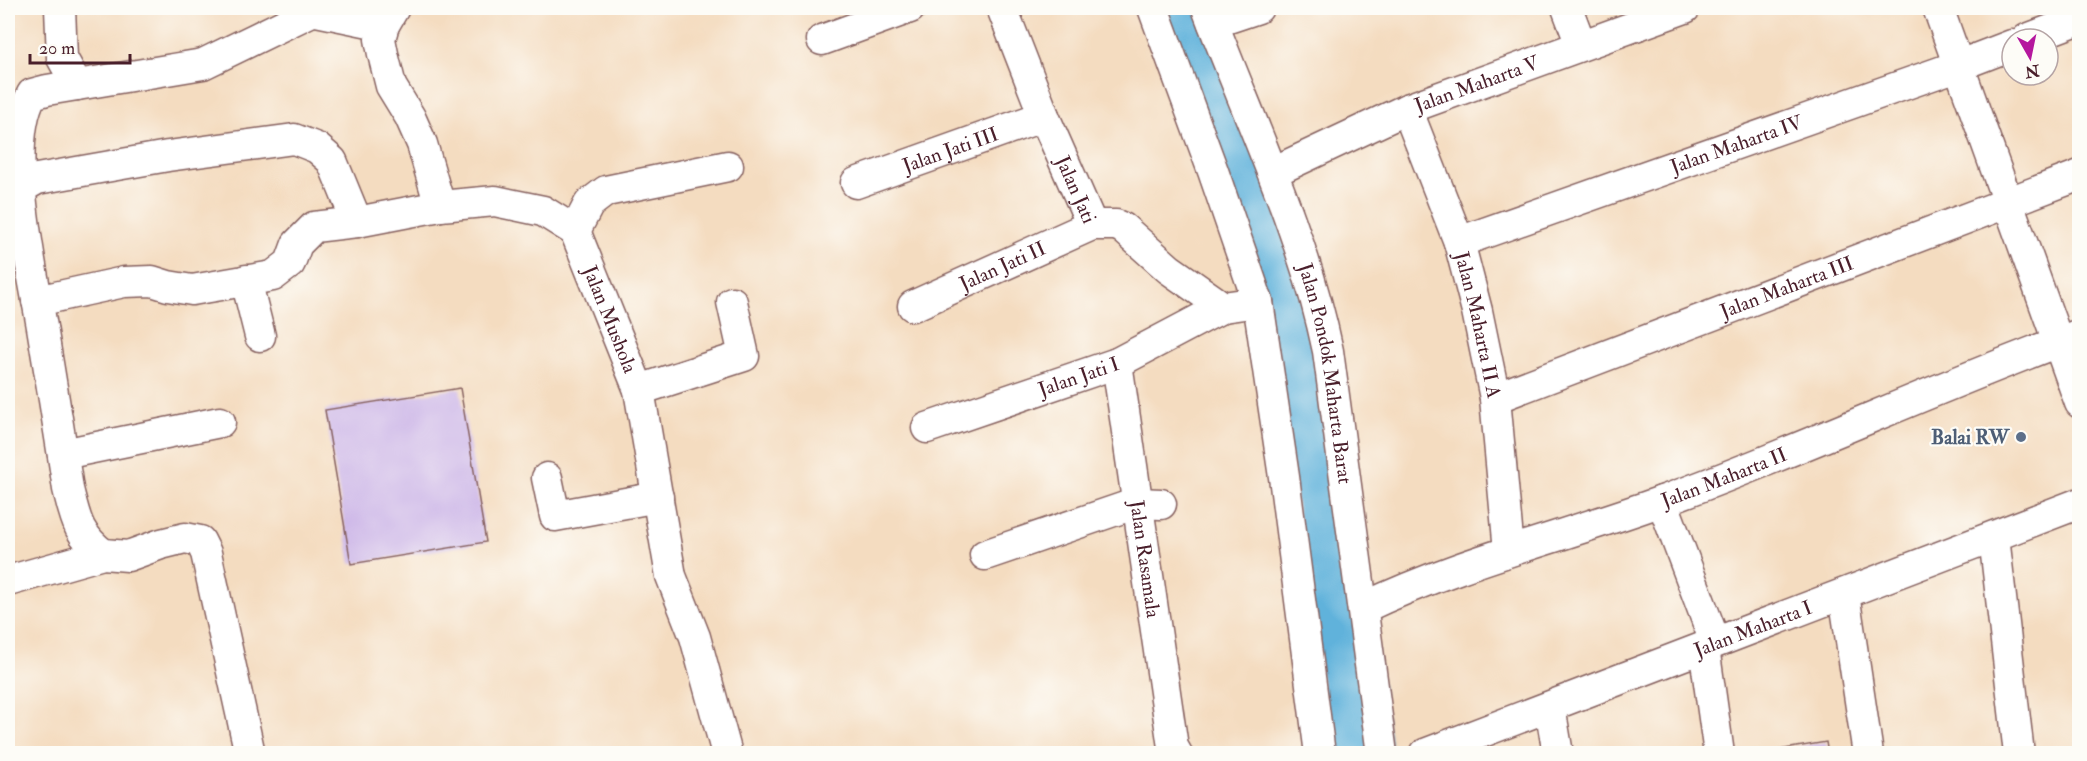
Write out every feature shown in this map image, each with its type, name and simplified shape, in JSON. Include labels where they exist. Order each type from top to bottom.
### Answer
[{"type":"street","points":[[60,8],[62,58],[77,85]]},
{"type":"street","points":[[822,40],[910,8]]},
{"type":"street","name":"Jalan Jati","points":[[1002,8],[1044,116],[1092,225],[1116,225],[1123,228],[1169,269],[1223,307]]},
{"type":"street","points":[[1154,8],[1258,302],[1284,477],[1320,753]]},
{"type":"street","points":[[1210,15],[1258,8]]},
{"type":"street","points":[[1567,8],[1581,45]]},
{"type":"street","name":"Jalan Maharta V","points":[[1273,172],[1407,109],[1685,8]]},
{"type":"street","points":[[1938,8],[2008,201],[2068,338],[2079,403]]},
{"type":"street","points":[[103,554],[90,543],[78,527],[68,489],[21,203],[20,148],[26,105],[32,94],[203,64],[308,9],[389,16],[380,39],[391,86],[410,117],[422,144],[440,206]]},
{"type":"street","name":"Jalan Pondok Maharta Barat","points":[[1210,15],[1273,172],[1324,328],[1382,753]]},
{"type":"street","points":[[2058,27],[2079,19]]},
{"type":"street","name":"Jalan Maharta IV","points":[[1459,242],[2000,50]]},
{"type":"street","name":"Jalan Maharta II A","points":[[1407,109],[1459,242],[1478,311],[1495,398],[1509,551]]},
{"type":"street","name":"Jalan Jati III","points":[[856,183],[1044,116]]},
{"type":"street","points":[[21,188],[37,179],[168,156],[294,139],[317,148],[332,161],[357,222]]},
{"type":"street","points":[[38,301],[124,282],[152,280],[168,286],[192,290],[273,276],[290,263],[297,244],[314,227],[357,222],[440,206],[495,201],[543,211],[575,231],[589,204],[606,191],[728,166]]},
{"type":"street","name":"Jalan Maharta III","points":[[1495,398],[2079,175]]},
{"type":"street","name":"Jalan Jati II","points":[[913,306],[1092,225]]},
{"type":"street","name":"Jalan Mushola","points":[[575,231],[639,390],[671,576],[695,637],[727,753]]},
{"type":"street","points":[[246,280],[260,336]]},
{"type":"street","points":[[639,390],[744,356],[732,302]]},
{"type":"street","points":[[1223,307],[1258,302]]},
{"type":"street","name":"Jalan Jati I","points":[[927,428],[1117,363],[1223,307]]},
{"type":"street","name":"Jalan Maharta II","points":[[1363,608],[1388,596],[1509,551],[1662,501],[2068,338]]},
{"type":"street","name":"Jalan Rasamala","points":[[1117,363],[1149,504],[1173,747],[1177,753]]},
{"type":"street","points":[[63,454],[220,422]]},
{"type":"street","points":[[547,478],[555,516],[658,497]]},
{"type":"street","points":[[1662,501],[1710,644],[1719,753]]},
{"type":"street","name":"Jalan Maharta I","points":[[1425,753],[2079,503]]},
{"type":"street","points":[[985,555],[1149,504]]},
{"type":"street","points":[[1994,537],[2019,753]]},
{"type":"street","points":[[8,581],[103,554],[128,556],[185,538],[200,541],[207,553],[250,753]]},
{"type":"street","points":[[1844,594],[1868,753]]},
{"type":"street","points":[[1550,707],[1558,753]]},
{"type":"building","points":[[460,388],[486,542],[351,564],[325,410]]},
{"type":"building","points":[[1826,742],[1828,754],[1766,754],[1766,752]]},
{"type":"waterway","points":[[1184,8],[1295,306],[1320,458],[1362,754]]},
{"type":"place","name":"Balai RW","points":[[2021,437]]}]
